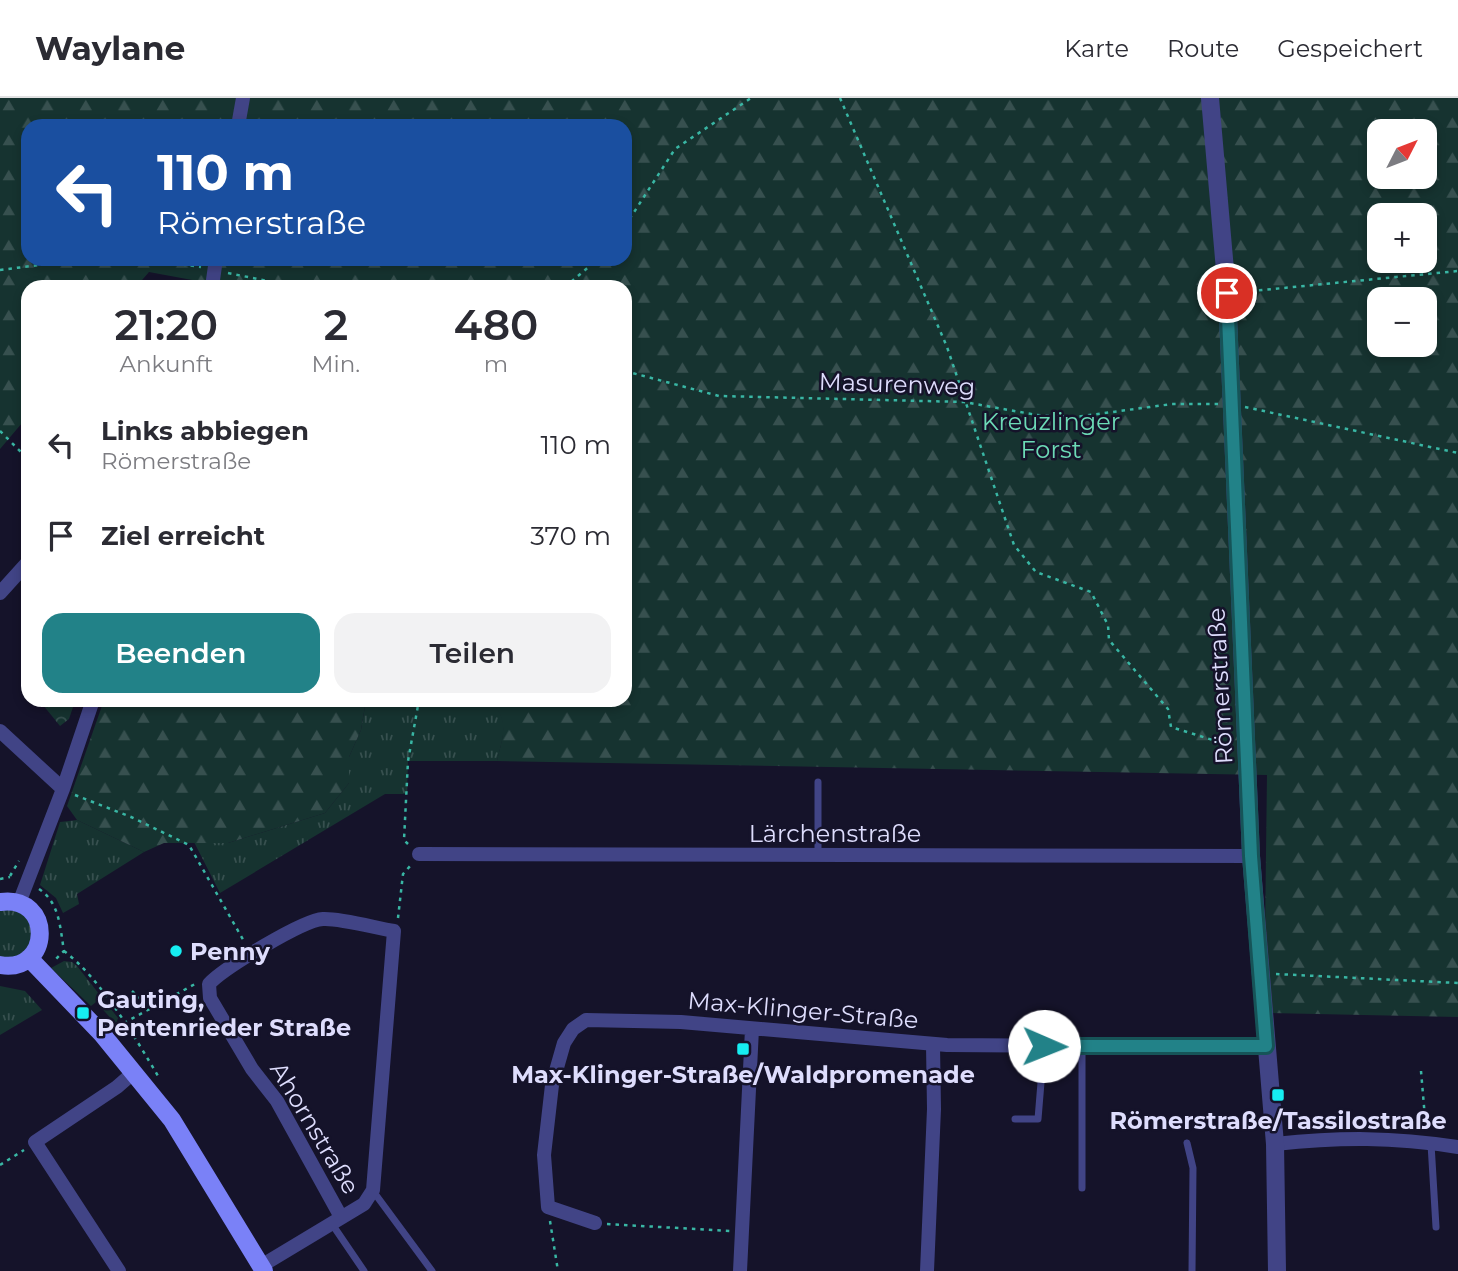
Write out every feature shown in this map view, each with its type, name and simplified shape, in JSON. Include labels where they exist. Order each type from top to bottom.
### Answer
[{"type":"main road","points":[[0,902],[19,902],[34,913],[40,930],[38,946],[29,958],[19,964],[0,965]]},
{"type":"main road","points":[[29,958],[83,1013],[172,1121],[262,1269]]},
{"type":"street","points":[[239,119],[243,98]]},
{"type":"street","name":"Römerstraße","points":[[1210,98],[1227,293],[1251,856],[1275,1144],[1277,1271]]},
{"type":"street","points":[[0,593],[21,570]]},
{"type":"street","points":[[19,902],[63,789],[91,707]]},
{"type":"street","points":[[0,731],[63,789]]},
{"type":"street","name":"Lärchenstraße","points":[[419,855],[1251,856]]},
{"type":"street","points":[[209,984],[218,974],[309,923],[323,919],[394,931],[373,1190],[364,1203],[262,1269]]},
{"type":"street","name":"Ahornstraße","points":[[209,984],[210,998],[252,1069],[277,1101],[337,1220]]},
{"type":"street","name":"Max-Klinger-Straße","points":[[548,1207],[544,1155],[552,1085],[564,1043],[573,1029],[586,1020],[681,1022],[933,1045],[1266,1046]]},
{"type":"street","points":[[740,1271],[752,1029]]},
{"type":"street","points":[[928,1271],[934,1109],[933,1045]]},
{"type":"street","points":[[119,1271],[36,1142],[117,1087],[133,1073]]},
{"type":"street","points":[[1275,1144],[1336,1138],[1390,1139],[1458,1147]]},
{"type":"street","points":[[548,1207],[595,1223]]},
{"type":"lane","points":[[817,856],[818,782]]},
{"type":"lane","points":[[1015,1119],[1038,1118],[1044,1046]]},
{"type":"lane","points":[[1082,1047],[1082,1188]]},
{"type":"lane","points":[[1188,1143],[1193,1168],[1192,1271]]},
{"type":"lane","points":[[1424,1143],[1436,1227]]},
{"type":"lane","points":[[373,1190],[432,1271]]},
{"type":"lane","points":[[337,1220],[364,1271]]},
{"type":"path","points":[[632,215],[675,149],[751,98]]},
{"type":"path","points":[[840,98],[947,347],[1014,545],[1036,572],[1091,592],[1108,625],[1109,640],[1168,709],[1171,727],[1247,750]]},
{"type":"path","points":[[0,270],[31,266]]},
{"type":"path","points":[[219,266],[271,280]]},
{"type":"path","points":[[573,280],[590,266]]},
{"type":"path","points":[[1227,293],[1458,271]]},
{"type":"path","name":"Masurenweg","points":[[632,374],[719,396],[964,402],[1037,415],[1074,417],[1172,404],[1231,404],[1458,453]]},
{"type":"path","points":[[1,434],[21,453]]},
{"type":"path","points":[[394,931],[403,874],[419,855],[404,840],[408,761],[418,707]]},
{"type":"path","points":[[63,789],[189,845],[252,954]]},
{"type":"path","points":[[0,878],[10,876]]},
{"type":"path","points":[[64,951],[85,971],[124,1023],[195,984],[209,984]]},
{"type":"path","points":[[1260,973],[1458,983]]},
{"type":"path","points":[[132,991],[148,1010]]},
{"type":"path","points":[[1421,1071],[1424,1118],[1417,1125],[1424,1143]]},
{"type":"path","points":[[0,1166],[36,1142]]},
{"type":"path","points":[[548,1207],[558,1271]]},
{"type":"path","points":[[595,1223],[744,1231]]},
{"type":"green space","name":"Kreuzlinger Forst","points":[[0,98],[1458,98],[1458,1017],[1264,1013],[1267,775],[497,761],[503,728],[496,707],[632,707],[632,280],[192,280],[149,272],[142,280],[21,280],[21,424],[0,449]]},
{"type":"green space","points":[[45,707],[73,707],[69,719],[60,726]]},
{"type":"green space","points":[[102,707],[365,707],[361,730],[349,757],[349,783],[325,813],[228,843],[164,843],[144,852],[77,820],[67,806]]},
{"type":"green space","points":[[365,707],[496,707],[504,728],[497,761],[408,761],[407,794],[385,794],[220,893],[194,842],[228,843],[325,813],[349,783],[349,757],[361,730]]},
{"type":"green space","points":[[77,820],[144,852],[77,894],[79,904],[63,913],[56,898],[40,885],[60,822]]},
{"type":"green space","points":[[14,907],[32,922],[30,947],[17,957],[0,957],[0,908]]},
{"type":"green space","points":[[64,961],[77,966],[118,1018],[116,1024],[96,1002],[91,1006],[51,968]]},
{"type":"green space","points":[[0,986],[25,991],[42,1010],[0,1035]]},
{"type":"place","name":"Penny","points":[[176,951]]},
{"type":"place","name":"Gauting, Pentenrieder Straße","points":[[83,1013]]},
{"type":"place","name":"Max-Klinger-Straße/Waldpromenade","points":[[743,1049]]},
{"type":"place","name":"Römerstraße/Tassilostraße","points":[[1278,1095]]},
{"type":"route","points":[[1044,1046],[1266,1046],[1251,856],[1227,293]]}]
